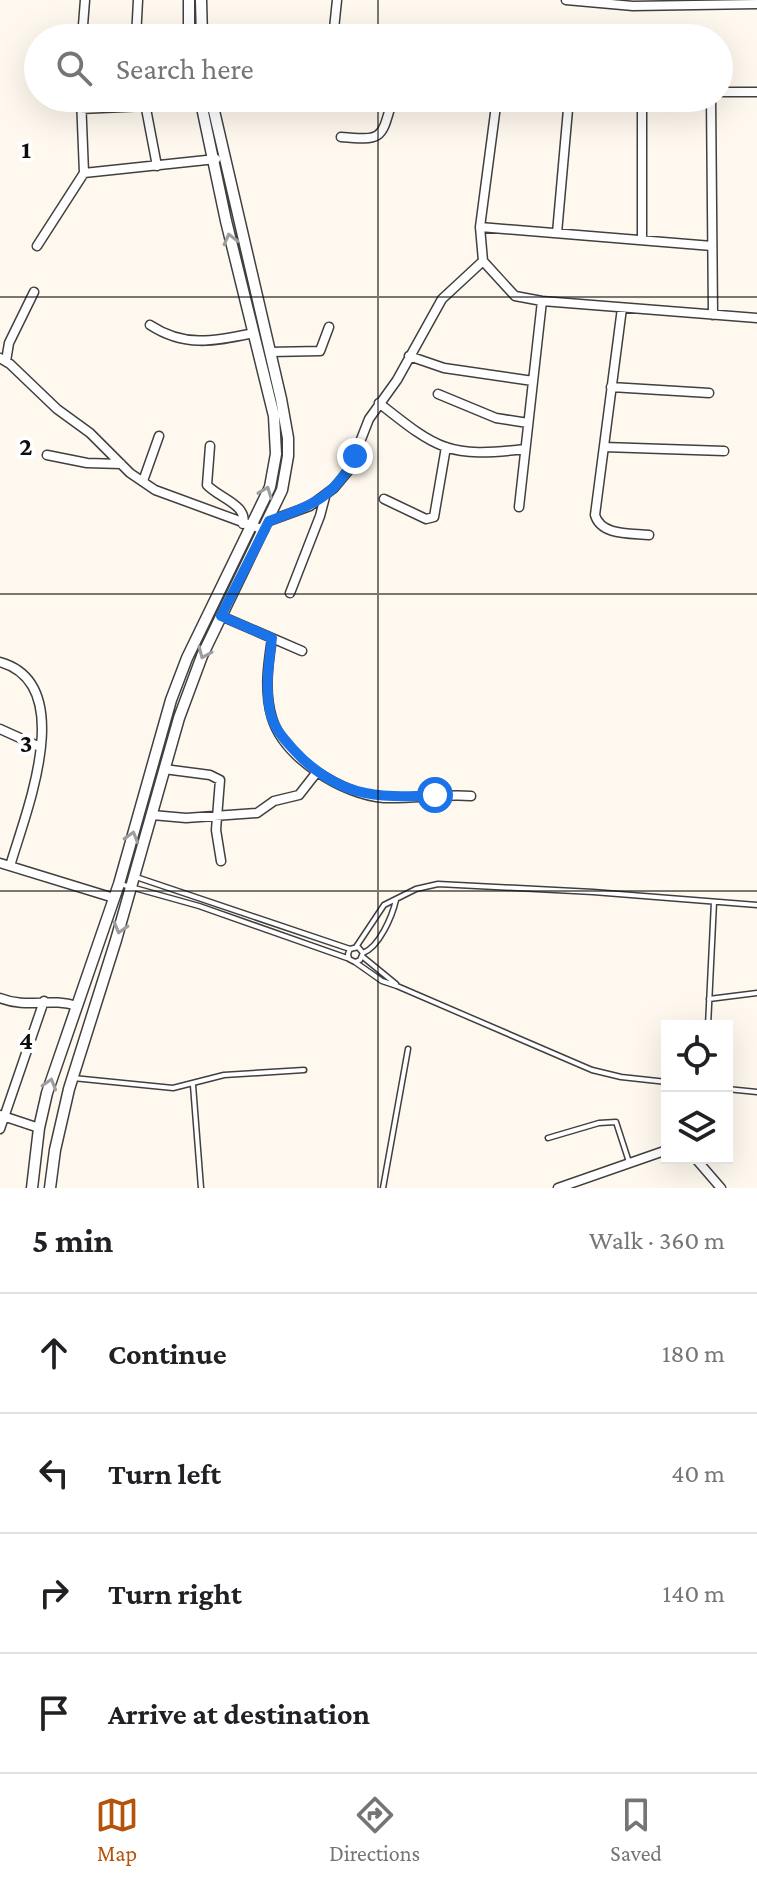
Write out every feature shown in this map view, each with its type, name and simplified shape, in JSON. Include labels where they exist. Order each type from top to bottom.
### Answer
[{"type":"street","points":[[83,24],[85,0]]},
{"type":"street","points":[[137,24],[138,0]]},
{"type":"street","points":[[189,0],[189,24]]},
{"type":"street","points":[[201,0],[202,24]]},
{"type":"street","points":[[335,24],[337,0]]},
{"type":"street","points":[[566,0],[757,4]]},
{"type":"street","points":[[733,92],[757,92]]},
{"type":"street","points":[[37,246],[84,173],[80,112]]},
{"type":"street","points":[[147,112],[157,166]]},
{"type":"street","points":[[50,1188],[60,1122],[72,1077],[133,882],[179,718],[221,616],[282,490],[288,456],[286,421],[270,352],[204,112]]},
{"type":"street","points":[[32,1188],[39,1128],[52,1075],[114,898],[156,746],[187,658],[247,525],[270,487],[277,443],[274,416],[254,333],[219,159],[213,112]]},
{"type":"street","points":[[341,137],[372,139],[379,136],[389,112]]},
{"type":"street","points":[[495,112],[480,227],[483,261],[515,296],[542,301],[757,318]]},
{"type":"street","points":[[557,233],[568,112]]},
{"type":"street","points":[[642,112],[642,240]]},
{"type":"street","points":[[711,112],[713,315]]},
{"type":"street","points":[[84,173],[219,159]]},
{"type":"street","points":[[480,227],[712,246]]},
{"type":"street","points":[[34,292],[3,359],[98,440],[121,464],[164,495],[247,525],[266,526],[325,497],[349,470],[369,419],[397,380],[442,299],[483,261]]},
{"type":"street","points":[[519,507],[542,301]]},
{"type":"street","points":[[622,308],[595,515],[597,522],[608,530],[649,535]]},
{"type":"street","points":[[150,325],[169,337],[201,341],[254,333]]},
{"type":"street","points":[[270,352],[320,351],[329,327]]},
{"type":"street","points":[[409,356],[444,368],[533,381]]},
{"type":"street","points":[[611,387],[709,393]]},
{"type":"street","points":[[438,394],[496,418],[528,423]]},
{"type":"street","points":[[379,403],[426,439],[446,447],[484,454],[525,449]]},
{"type":"street","points":[[143,481],[159,436]]},
{"type":"street","points":[[210,446],[207,485],[220,497],[243,510],[247,525]]},
{"type":"street","points":[[384,499],[426,519],[434,517],[446,447]]},
{"type":"street","points":[[604,447],[724,451]]},
{"type":"street","points":[[47,455],[87,463],[121,464]]},
{"type":"street","points":[[290,593],[325,497]]},
{"type":"street","points":[[221,616],[302,651]]},
{"type":"street","points":[[272,638],[267,688],[271,715],[281,735],[317,772],[351,790],[382,798],[471,796]]},
{"type":"street","points":[[0,662],[18,669],[32,683],[43,711],[40,747],[10,866]]},
{"type":"street","points":[[0,729],[40,747]]},
{"type":"street","points":[[164,769],[216,776],[220,785],[216,815],[221,861]]},
{"type":"street","points":[[152,815],[186,818],[257,813],[274,801],[299,795],[317,772]]},
{"type":"street","points":[[0,863],[114,898]]},
{"type":"street","points":[[0,998],[18,1005],[55,1000],[77,1006]]},
{"type":"street","points":[[0,1129],[1,1116],[44,1001]]},
{"type":"street","points":[[1,1116],[39,1128]]},
{"type":"street","points":[[558,1188],[661,1152]]},
{"type":"street","points":[[700,1164],[721,1188]]},
{"type":"lane","points":[[120,878],[353,948],[397,986]]},
{"type":"lane","points":[[120,878],[352,961],[382,981],[592,1070],[661,1081]]},
{"type":"lane","points":[[352,961],[348,954],[384,905],[425,886],[455,884],[757,905]]},
{"type":"lane","points":[[352,961],[372,948],[396,900]]},
{"type":"lane","points":[[708,1020],[714,902]]},
{"type":"lane","points":[[709,999],[757,993]]},
{"type":"lane","points":[[383,1188],[408,1049]]},
{"type":"lane","points":[[72,1077],[157,1087],[193,1085],[224,1075],[304,1070]]},
{"type":"lane","points":[[193,1085],[201,1188]]},
{"type":"lane","points":[[733,1090],[757,1092]]},
{"type":"lane","points":[[548,1138],[599,1123],[616,1122],[621,1129],[629,1162]]},
{"type":"lane","points":[[585,1178],[588,1188]]},
{"type":"route","points":[[355,456],[349,470],[325,497],[269,521],[221,616],[272,638],[267,688],[275,727],[321,776],[351,790],[382,798],[435,795]]}]
